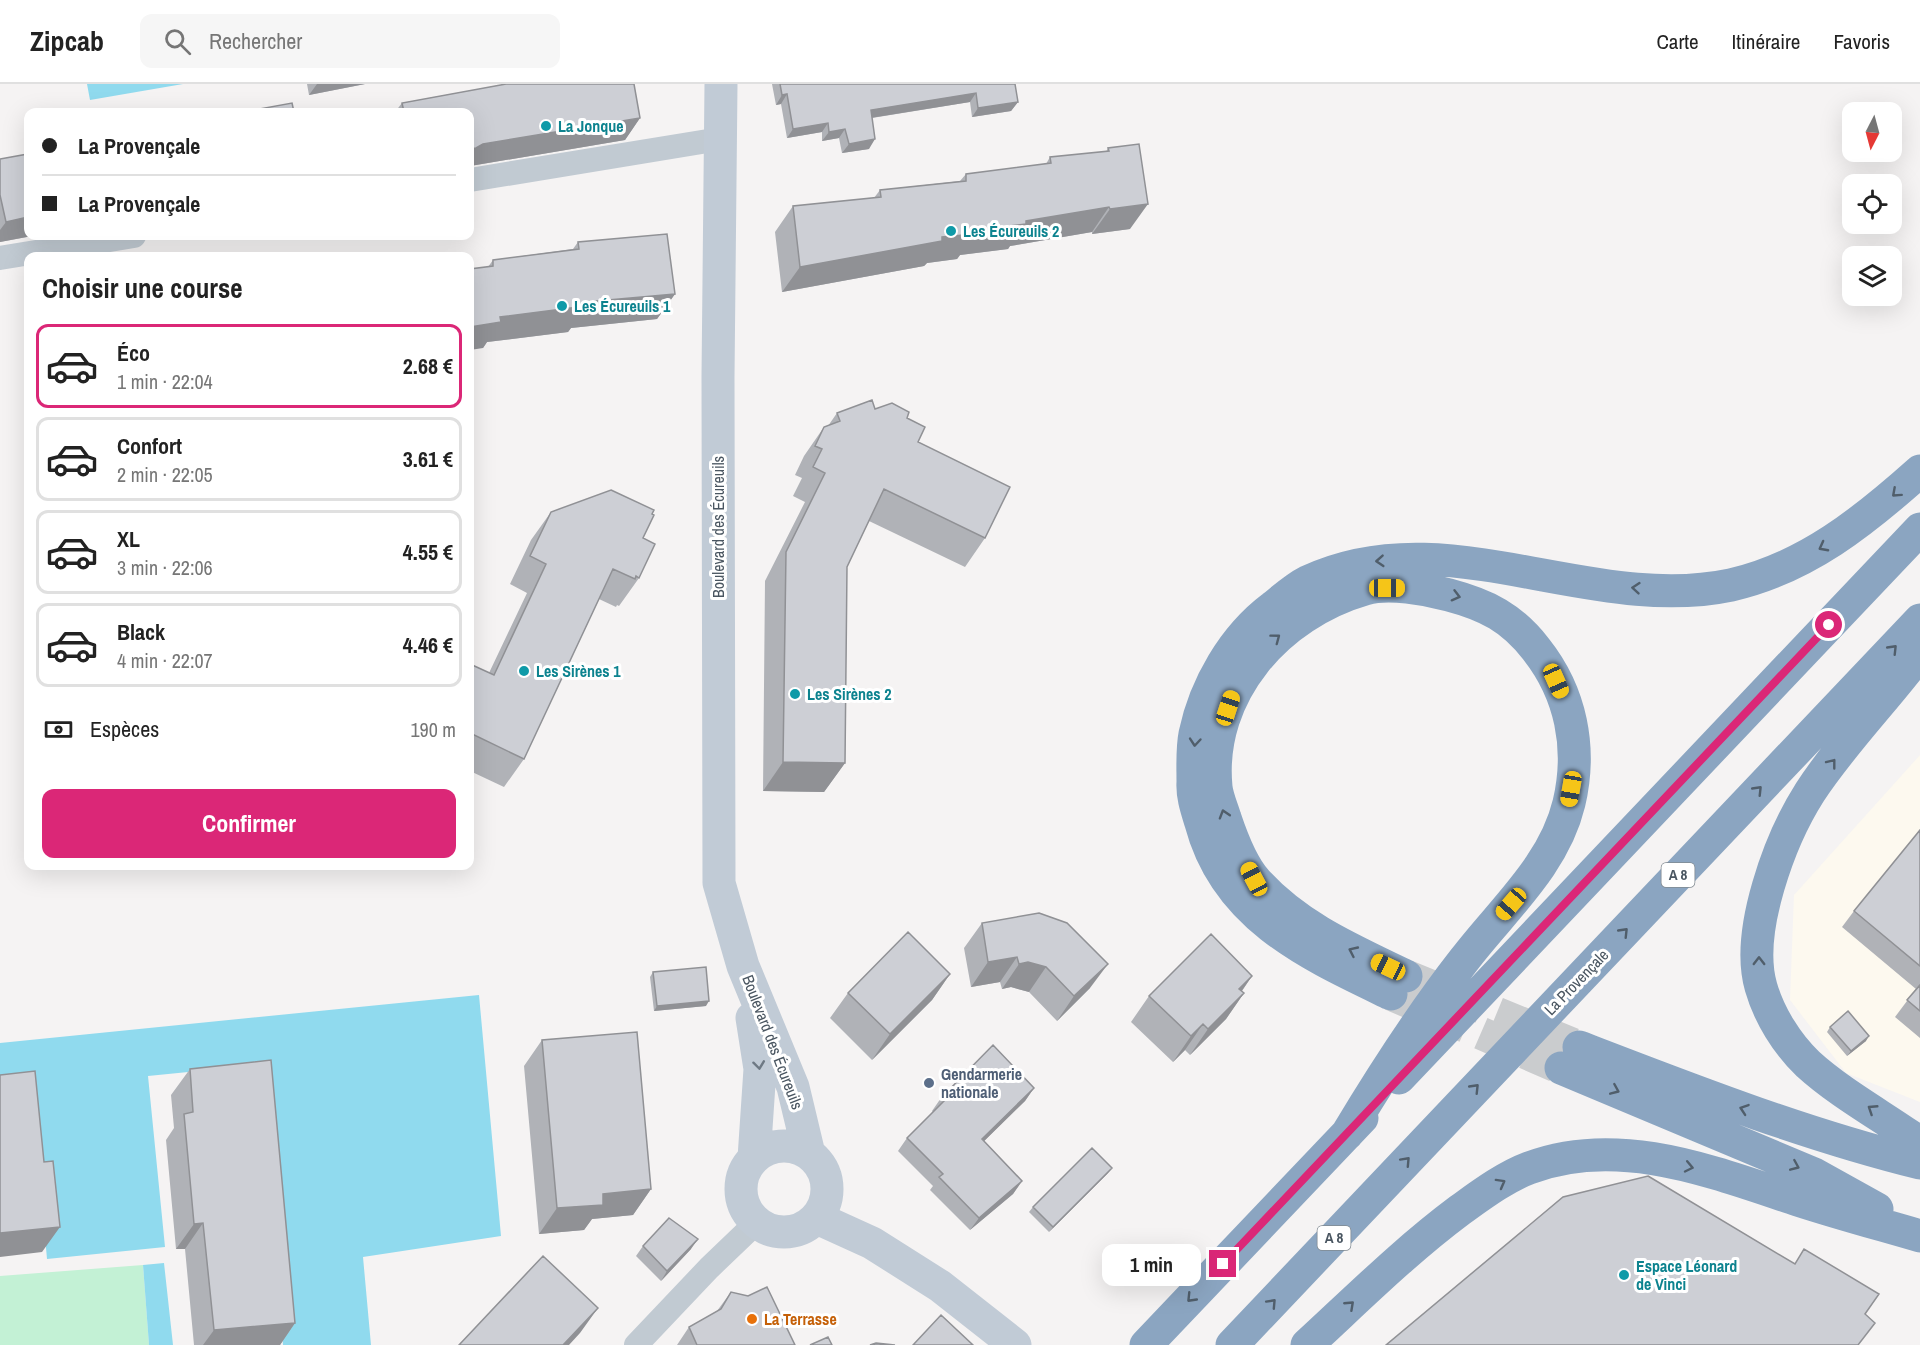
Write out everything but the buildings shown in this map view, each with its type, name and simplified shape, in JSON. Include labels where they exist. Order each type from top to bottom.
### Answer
[{"type":"highway","points":[[1347,1134],[1419,1020],[1465,958],[1526,886],[1551,847],[1569,805],[1576,757],[1570,712],[1550,666],[1518,626],[1477,602],[1425,588],[1367,588],[1316,610],[1269,642],[1233,692],[1217,740],[1216,788],[1231,837],[1254,879],[1284,908],[1399,985],[1330,965],[1270,929],[1236,895],[1208,850],[1193,792],[1194,735],[1212,681],[1253,622],[1305,583],[1372,561],[1427,559],[1483,564],[1604,585],[1650,589],[1692,590],[1727,586],[1757,578],[1839,538],[1871,515],[1920,471]]},
{"type":"highway","points":[[1146,1345],[1920,529]]},
{"type":"highway","name":"La Provençale","points":[[1232,1345],[1920,620]]},
{"type":"highway","points":[[1920,653],[1811,791],[1794,819],[1767,886],[1758,965],[1760,985],[1770,1011],[1786,1038],[1808,1064],[1920,1143]]},
{"type":"highway","points":[[1920,1163],[1865,1150],[1716,1099],[1570,1057],[1814,1174],[1920,1234]]},
{"type":"highway","points":[[1307,1345],[1424,1237],[1483,1193],[1528,1168],[1558,1159],[1591,1154],[1622,1154],[1659,1160],[1735,1179],[1920,1234]]},
{"type":"street","name":"Boulevard des Écureuils","points":[[721,84],[719,883],[743,966],[792,1087],[809,1154]]},
{"type":"street","points":[[474,179],[720,139]]},
{"type":"street","points":[[37,252],[110,240]]},
{"type":"street","points":[[0,258],[24,254]]},
{"type":"street","name":"Boulevard des Écureuils","points":[[743,966],[760,1069],[754,1158]]},
{"type":"street","points":[[782,1146],[809,1154],[819,1164],[827,1184],[825,1205],[817,1218],[807,1226],[781,1232],[768,1230],[756,1222],[744,1206],[740,1188],[743,1175],[754,1158],[768,1149],[782,1146]]},
{"type":"street","points":[[817,1218],[872,1243],[940,1286],[1015,1345]]},
{"type":"street","points":[[636,1345],[756,1222]]},
{"type":"shaded area","points":[[1920,755],[1920,1102],[1846,1073],[1790,1000],[1794,895]]},
{"type":"green space","points":[[143,1265],[149,1345],[0,1345],[0,1276]]},
{"type":"water","points":[[87,84],[183,84],[90,100]]},
{"type":"water","points":[[479,995],[501,1236],[363,1257],[371,1345],[283,1345],[259,1065],[148,1076],[165,1247],[47,1259],[32,1089],[0,1092],[0,1043]]},
{"type":"water","points":[[164,1263],[173,1345],[149,1345],[143,1265]]},
{"type":"tunnel","points":[[1406,976],[1579,1047]]},
{"type":"tunnel","points":[[1391,994],[1561,1068]]},
{"type":"place","name":"La Jonque","points":[[546,126]]},
{"type":"place","name":"Les Écureuils 2","points":[[951,231]]},
{"type":"place","name":"Les Écureuils 1","points":[[562,306]]},
{"type":"place","name":"Les Sirènes 1","points":[[524,671]]},
{"type":"place","name":"Les Sirènes 2","points":[[795,694]]},
{"type":"place","name":"Gendarmerie nationale","points":[[929,1083]]},
{"type":"place","name":"Espace Léonard de Vinci","points":[[1624,1275]]},
{"type":"place","name":"La Terrasse","points":[[752,1319]]},
{"type":"route","points":[[1223,1264],[1829,625]]}]
